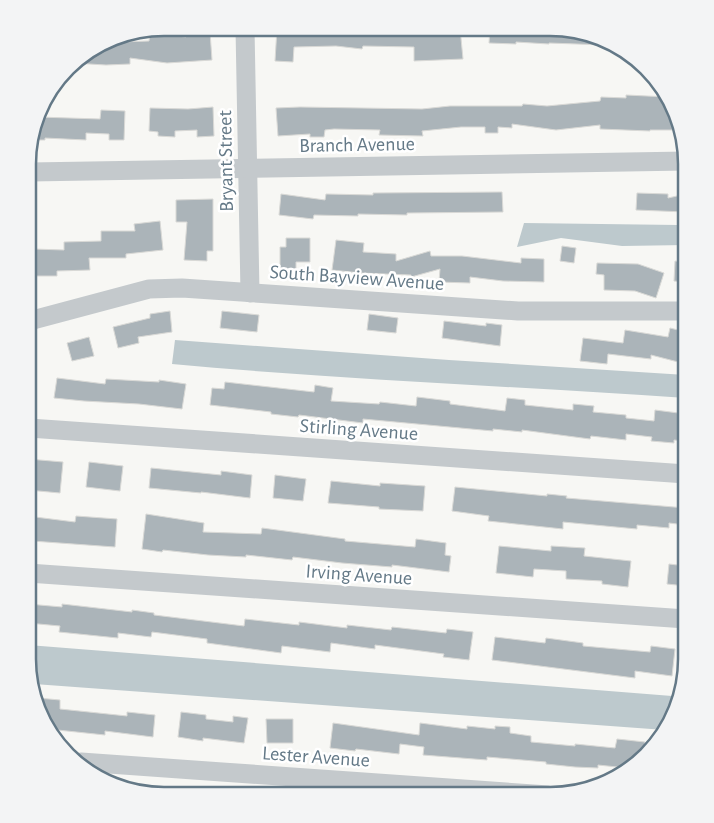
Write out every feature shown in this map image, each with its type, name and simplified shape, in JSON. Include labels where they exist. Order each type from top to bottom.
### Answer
[{"type":"street","name":"Bryant Street","points":[[245,37],[250,293]]},
{"type":"street","name":"Branch Avenue","points":[[36,172],[678,161]]},
{"type":"street","name":"South Bayview Avenue","points":[[36,319],[148,288],[182,288],[518,311],[678,311]]},
{"type":"street","name":"Stirling Avenue","points":[[36,428],[677,473]]},
{"type":"street","name":"Irving Avenue","points":[[36,574],[677,618]]},
{"type":"street","name":"Lester Avenue","points":[[90,763],[421,786]]},
{"type":"shaded area","points":[[524,223],[678,225],[678,245],[622,246],[561,238],[517,247]]},
{"type":"shaded area","points":[[175,340],[678,374],[678,397],[236,370],[172,364]]},
{"type":"shaded area","points":[[36,646],[672,696],[665,715],[656,729],[39,684]]},
{"type":"building","points":[[461,36],[463,59],[414,61],[414,47],[363,46],[362,49],[336,46],[294,47],[293,62],[275,61],[276,37]]},
{"type":"building","points":[[489,36],[549,36],[566,37],[595,45],[516,42],[516,44],[489,43]]},
{"type":"building","points":[[156,37],[210,37],[212,60],[167,63],[130,58],[130,64],[85,64],[100,53],[123,43],[149,41],[149,38]]},
{"type":"building","points":[[626,95],[659,97],[668,115],[673,130],[600,129],[600,125],[556,130],[512,124],[512,128],[498,127],[498,133],[485,133],[485,127],[461,127],[422,131],[423,136],[379,135],[380,130],[334,129],[325,130],[324,137],[310,137],[310,134],[278,136],[276,108],[422,109],[450,106],[522,106],[523,104],[547,106],[600,101],[601,97],[626,98]]},
{"type":"building","points":[[213,107],[214,136],[197,137],[197,130],[175,131],[175,137],[158,136],[158,132],[149,131],[150,108],[188,109]]},
{"type":"building","points":[[101,110],[125,111],[124,140],[109,140],[109,134],[86,133],[86,140],[45,138],[45,140],[39,140],[45,117],[100,119]]},
{"type":"building","points":[[502,192],[503,212],[407,213],[407,215],[358,214],[358,216],[314,215],[313,219],[279,215],[281,194],[325,200],[326,194],[373,195],[373,193]]},
{"type":"building","points":[[637,193],[668,194],[668,198],[678,196],[678,212],[636,210]]},
{"type":"building","points":[[213,199],[213,251],[207,251],[207,261],[184,260],[187,222],[176,222],[176,200]]},
{"type":"building","points":[[160,221],[163,250],[126,254],[126,258],[89,258],[90,270],[57,271],[57,276],[36,276],[36,249],[64,250],[64,242],[101,241],[101,231],[135,231],[134,224]]},
{"type":"building","points":[[286,238],[310,238],[310,262],[296,262],[296,269],[280,269],[280,247],[286,247]]},
{"type":"building","points":[[336,240],[364,243],[363,252],[396,254],[396,261],[430,251],[431,256],[462,256],[521,263],[521,258],[544,259],[544,282],[503,281],[470,277],[470,283],[439,282],[440,269],[411,277],[411,275],[332,270]]},
{"type":"building","points":[[562,246],[576,248],[574,263],[560,261]]},
{"type":"building","points":[[675,261],[678,261],[678,281],[674,281]]},
{"type":"building","points":[[597,263],[638,264],[664,273],[656,298],[635,291],[604,290],[604,275],[596,274]]},
{"type":"building","points":[[170,311],[172,332],[138,337],[139,343],[118,348],[113,327],[150,318],[150,314]]},
{"type":"building","points":[[222,311],[259,315],[257,332],[220,328]]},
{"type":"building","points":[[369,314],[398,318],[396,333],[367,330]]},
{"type":"building","points":[[444,321],[486,326],[486,323],[502,325],[500,346],[442,338]]},
{"type":"building","points":[[670,328],[678,330],[678,362],[651,355],[651,359],[608,354],[607,364],[580,361],[583,338],[623,343],[625,330],[668,337]]},
{"type":"building","points":[[89,337],[94,356],[72,361],[67,343]]},
{"type":"building","points":[[57,378],[105,384],[106,379],[159,382],[159,380],[186,384],[182,409],[54,398]]},
{"type":"building","points":[[225,382],[314,392],[315,385],[333,388],[331,401],[379,404],[380,402],[416,406],[417,397],[450,401],[450,404],[505,411],[507,398],[525,400],[525,405],[573,410],[573,404],[594,406],[593,412],[626,415],[626,418],[654,421],[655,410],[678,413],[677,440],[674,440],[674,443],[651,441],[652,437],[626,434],[626,440],[591,436],[590,439],[522,430],[522,432],[493,429],[493,431],[363,419],[363,423],[299,415],[298,417],[271,414],[271,412],[210,405],[212,388],[224,389]]},
{"type":"building","points":[[36,460],[63,462],[60,493],[36,491]]},
{"type":"building","points":[[89,462],[123,466],[120,491],[86,487]]},
{"type":"building","points":[[151,468],[221,475],[221,471],[252,475],[250,498],[149,488]]},
{"type":"building","points":[[275,475],[306,479],[303,501],[273,498]]},
{"type":"building","points":[[331,481],[380,486],[380,483],[425,486],[423,511],[379,509],[379,507],[328,503]]},
{"type":"building","points":[[455,487],[677,507],[677,524],[669,523],[669,528],[637,525],[637,529],[563,522],[563,529],[488,521],[489,516],[452,511]]},
{"type":"building","points":[[146,514],[204,523],[203,532],[261,534],[262,528],[345,539],[345,541],[415,547],[416,539],[446,543],[445,555],[451,556],[449,572],[392,565],[392,567],[342,563],[293,557],[292,560],[246,555],[246,557],[208,555],[142,549]]},
{"type":"building","points":[[76,516],[117,519],[115,547],[36,541],[36,517],[75,522]]},
{"type":"building","points":[[499,546],[551,551],[551,546],[585,548],[584,556],[631,561],[628,587],[602,584],[602,581],[566,579],[566,571],[534,569],[533,577],[496,573]]},
{"type":"building","points":[[669,564],[677,565],[677,585],[667,584]]},
{"type":"building","points":[[62,604],[132,612],[132,610],[154,613],[154,615],[244,626],[245,619],[299,625],[299,622],[347,628],[347,625],[391,630],[392,627],[446,633],[447,629],[473,632],[469,660],[443,657],[444,654],[375,645],[375,649],[331,643],[330,652],[282,646],[281,653],[207,643],[207,639],[152,632],[151,637],[118,633],[118,638],[59,632],[60,626],[36,624],[36,605],[62,607]]},
{"type":"building","points":[[495,637],[545,643],[546,638],[583,643],[583,646],[650,652],[651,646],[675,649],[672,676],[635,671],[635,678],[492,660]]},
{"type":"building","points":[[43,698],[60,700],[60,709],[127,716],[127,712],[155,715],[153,737],[105,731],[105,735],[58,730],[53,723]]},
{"type":"building","points":[[181,712],[206,715],[206,719],[233,722],[233,716],[248,718],[244,743],[203,738],[203,741],[178,737]]},
{"type":"building","points":[[266,719],[293,719],[293,743],[267,743]]},
{"type":"building","points":[[333,723],[419,735],[420,723],[467,729],[467,726],[495,729],[495,726],[510,727],[510,733],[531,736],[531,742],[575,746],[575,744],[615,748],[617,739],[645,742],[640,749],[618,767],[598,765],[598,768],[487,757],[487,760],[423,755],[424,747],[400,744],[399,754],[330,748]]}]
